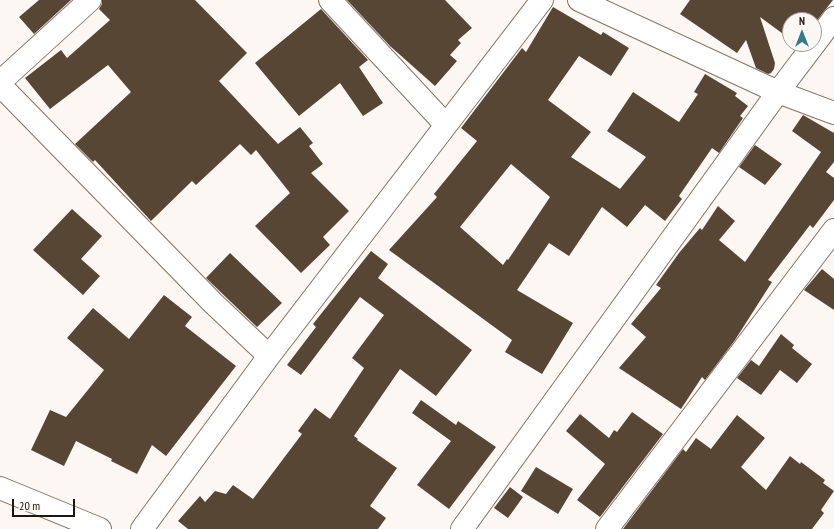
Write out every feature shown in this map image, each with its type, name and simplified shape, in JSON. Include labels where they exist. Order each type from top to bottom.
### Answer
[{"type":"street","points":[[0,82],[90,0]]},
{"type":"street","points":[[330,0],[446,125]]},
{"type":"street","points":[[142,529],[269,356],[542,0]]},
{"type":"street","points":[[578,0],[778,92],[834,113]]},
{"type":"street","points":[[462,529],[778,92],[834,18]]},
{"type":"street","points":[[0,85],[213,303],[269,356]]},
{"type":"street","points":[[607,529],[834,230]]},
{"type":"street","points":[[0,488],[100,529]]},
{"type":"building","points":[[39,0],[71,0],[34,34],[19,17]]},
{"type":"building","points":[[102,0],[195,0],[247,53],[219,81],[278,144],[300,127],[313,143],[309,146],[323,164],[311,173],[349,211],[323,237],[330,245],[301,273],[255,226],[290,193],[256,150],[251,155],[240,144],[196,185],[192,181],[151,221],[95,160],[93,162],[75,144],[131,92],[108,65],[50,109],[25,78],[61,50],[67,58],[110,20],[99,9],[102,4]]},
{"type":"building","points":[[347,0],[445,0],[472,28],[458,40],[461,43],[450,55],[457,61],[435,86],[390,46]]},
{"type":"building","points":[[690,0],[833,0],[822,14],[822,12],[782,12],[782,33],[760,17],[775,63],[774,69],[768,74],[756,68],[746,40],[737,53],[680,14]]},
{"type":"building","points":[[553,7],[601,35],[603,32],[629,48],[611,76],[579,56],[548,100],[591,132],[571,157],[620,189],[646,157],[607,131],[633,92],[679,122],[698,94],[694,92],[705,74],[737,93],[735,96],[748,106],[740,116],[743,118],[719,153],[712,148],[679,196],[682,199],[665,221],[645,205],[627,227],[602,207],[569,256],[549,243],[517,290],[573,323],[542,374],[505,352],[512,340],[389,250],[437,197],[434,194],[477,141],[461,128],[522,48],[526,52]],"holes":[[[511,164],[550,197],[508,260],[507,259],[503,265],[460,227]]]},
{"type":"building","points":[[321,9],[368,60],[359,67],[383,103],[363,116],[340,83],[299,116],[255,63]]},
{"type":"building","points":[[803,115],[834,133],[834,162],[826,172],[834,178],[834,200],[813,228],[810,225],[768,280],[772,282],[735,340],[705,380],[702,377],[681,409],[619,368],[646,337],[631,324],[661,288],[656,285],[679,253],[700,228],[702,230],[718,206],[735,221],[719,240],[745,262],[821,152],[792,131]]},
{"type":"building","points":[[755,145],[782,164],[765,185],[739,167]]},
{"type":"building","points":[[72,209],[102,236],[81,259],[100,276],[83,295],[33,250]]},
{"type":"building","points":[[371,251],[388,264],[378,278],[472,350],[436,396],[400,369],[354,436],[358,439],[357,440],[397,468],[370,506],[386,518],[378,529],[188,529],[178,521],[200,496],[205,502],[215,491],[226,494],[233,485],[253,499],[302,434],[298,431],[315,408],[330,419],[364,368],[352,358],[384,315],[360,297],[301,375],[287,365],[316,327],[313,324]]},
{"type":"building","points":[[230,253],[282,303],[257,327],[206,278]]},
{"type":"building","points":[[822,269],[834,279],[834,310],[804,290]]},
{"type":"building","points":[[164,295],[192,317],[185,326],[236,366],[166,456],[152,445],[137,474],[111,461],[112,459],[76,441],[64,466],[31,450],[50,410],[66,417],[104,370],[67,338],[93,308],[129,339]]},
{"type":"building","points":[[781,334],[794,345],[792,348],[812,364],[797,383],[780,370],[761,395],[737,378],[751,360],[759,366]]},
{"type":"building","points":[[421,400],[456,425],[458,421],[496,447],[449,509],[417,485],[451,441],[412,413]]},
{"type":"building","points":[[632,412],[663,434],[600,517],[577,500],[605,464],[566,431],[580,414],[609,438],[614,430],[617,432]]},
{"type":"building","points":[[737,415],[765,438],[741,467],[766,490],[790,456],[800,464],[801,462],[825,480],[823,483],[834,491],[821,510],[824,513],[812,529],[623,529],[683,449],[686,452],[696,438],[711,449]]},
{"type":"building","points":[[536,467],[573,489],[558,514],[521,491]]},
{"type":"building","points":[[510,487],[523,497],[508,518],[494,508]]}]
